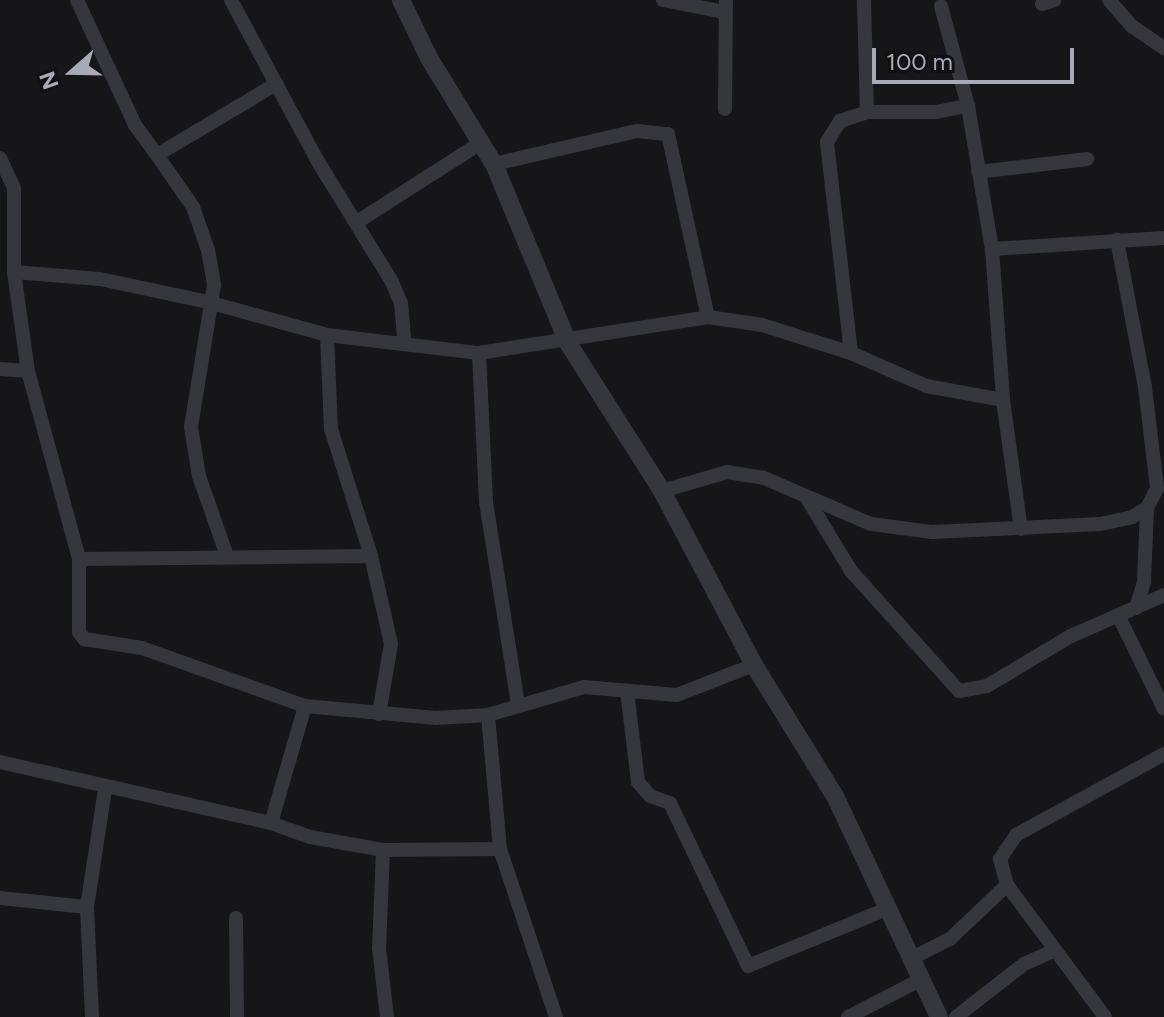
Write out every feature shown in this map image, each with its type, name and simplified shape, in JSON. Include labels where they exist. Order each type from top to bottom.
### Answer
[{"type":"street","points":[[77,0],[135,125],[193,207],[208,250],[214,285],[208,302],[191,427],[199,476],[227,556]]},
{"type":"street","points":[[231,0],[401,303],[404,341]]},
{"type":"street","points":[[401,0],[429,58],[494,164],[568,343],[662,491],[754,665],[835,796],[939,1017]]},
{"type":"street","points":[[663,0],[725,6],[725,109]]},
{"type":"street","points":[[864,0],[867,112]]},
{"type":"street","points":[[1109,0],[1132,26],[1164,48]]},
{"type":"street","points":[[941,6],[968,106],[992,249],[1003,400],[1021,529]]},
{"type":"street","points":[[157,155],[276,84]]},
{"type":"street","points":[[851,353],[827,142],[840,121],[867,112],[968,106]]},
{"type":"street","points":[[494,164],[637,131],[668,134],[708,317]]},
{"type":"street","points":[[357,222],[482,142]]},
{"type":"street","points":[[0,158],[14,188],[14,272],[28,371],[79,559],[79,632],[84,639],[142,648],[305,706],[379,714],[488,715],[584,687],[677,695],[754,665]]},
{"type":"street","points":[[978,172],[1087,159]]},
{"type":"street","points":[[992,249],[1164,238]]},
{"type":"street","points":[[1117,240],[1157,488],[1147,508],[1144,581],[1136,608]]},
{"type":"street","points":[[14,272],[100,279],[208,302],[327,335],[404,341],[479,353],[568,343],[708,317],[762,325],[851,353],[926,386],[1003,400]]},
{"type":"street","points":[[327,335],[331,429],[371,556],[391,644],[379,714]]},
{"type":"street","points":[[479,353],[486,502],[518,705]]},
{"type":"street","points":[[0,369],[28,371]]},
{"type":"street","points":[[662,491],[727,472],[764,478],[807,500],[871,524],[932,532],[1100,524],[1147,508]]},
{"type":"street","points":[[807,500],[851,571],[959,691],[987,686],[1071,636],[1164,595]]},
{"type":"street","points":[[79,559],[371,556]]},
{"type":"street","points":[[1119,617],[1164,709]]},
{"type":"street","points":[[627,691],[638,782],[650,796],[670,803],[748,966],[887,909]]},
{"type":"street","points":[[271,823],[305,706]]},
{"type":"street","points":[[488,715],[500,849],[556,1017]]},
{"type":"street","points":[[1105,1017],[1007,885],[1000,859],[1016,835],[1164,754]]},
{"type":"street","points":[[0,762],[105,789],[271,823],[310,837],[383,850],[500,849]]},
{"type":"street","points":[[92,1017],[87,907],[105,789]]},
{"type":"street","points":[[383,850],[379,948],[387,1017]]},
{"type":"street","points":[[910,959],[950,939],[1007,885]]},
{"type":"street","points":[[0,898],[87,907]]},
{"type":"street","points":[[236,918],[237,1017]]},
{"type":"street","points":[[956,1017],[1024,964],[1055,950]]},
{"type":"street","points":[[848,1017],[920,980]]}]
